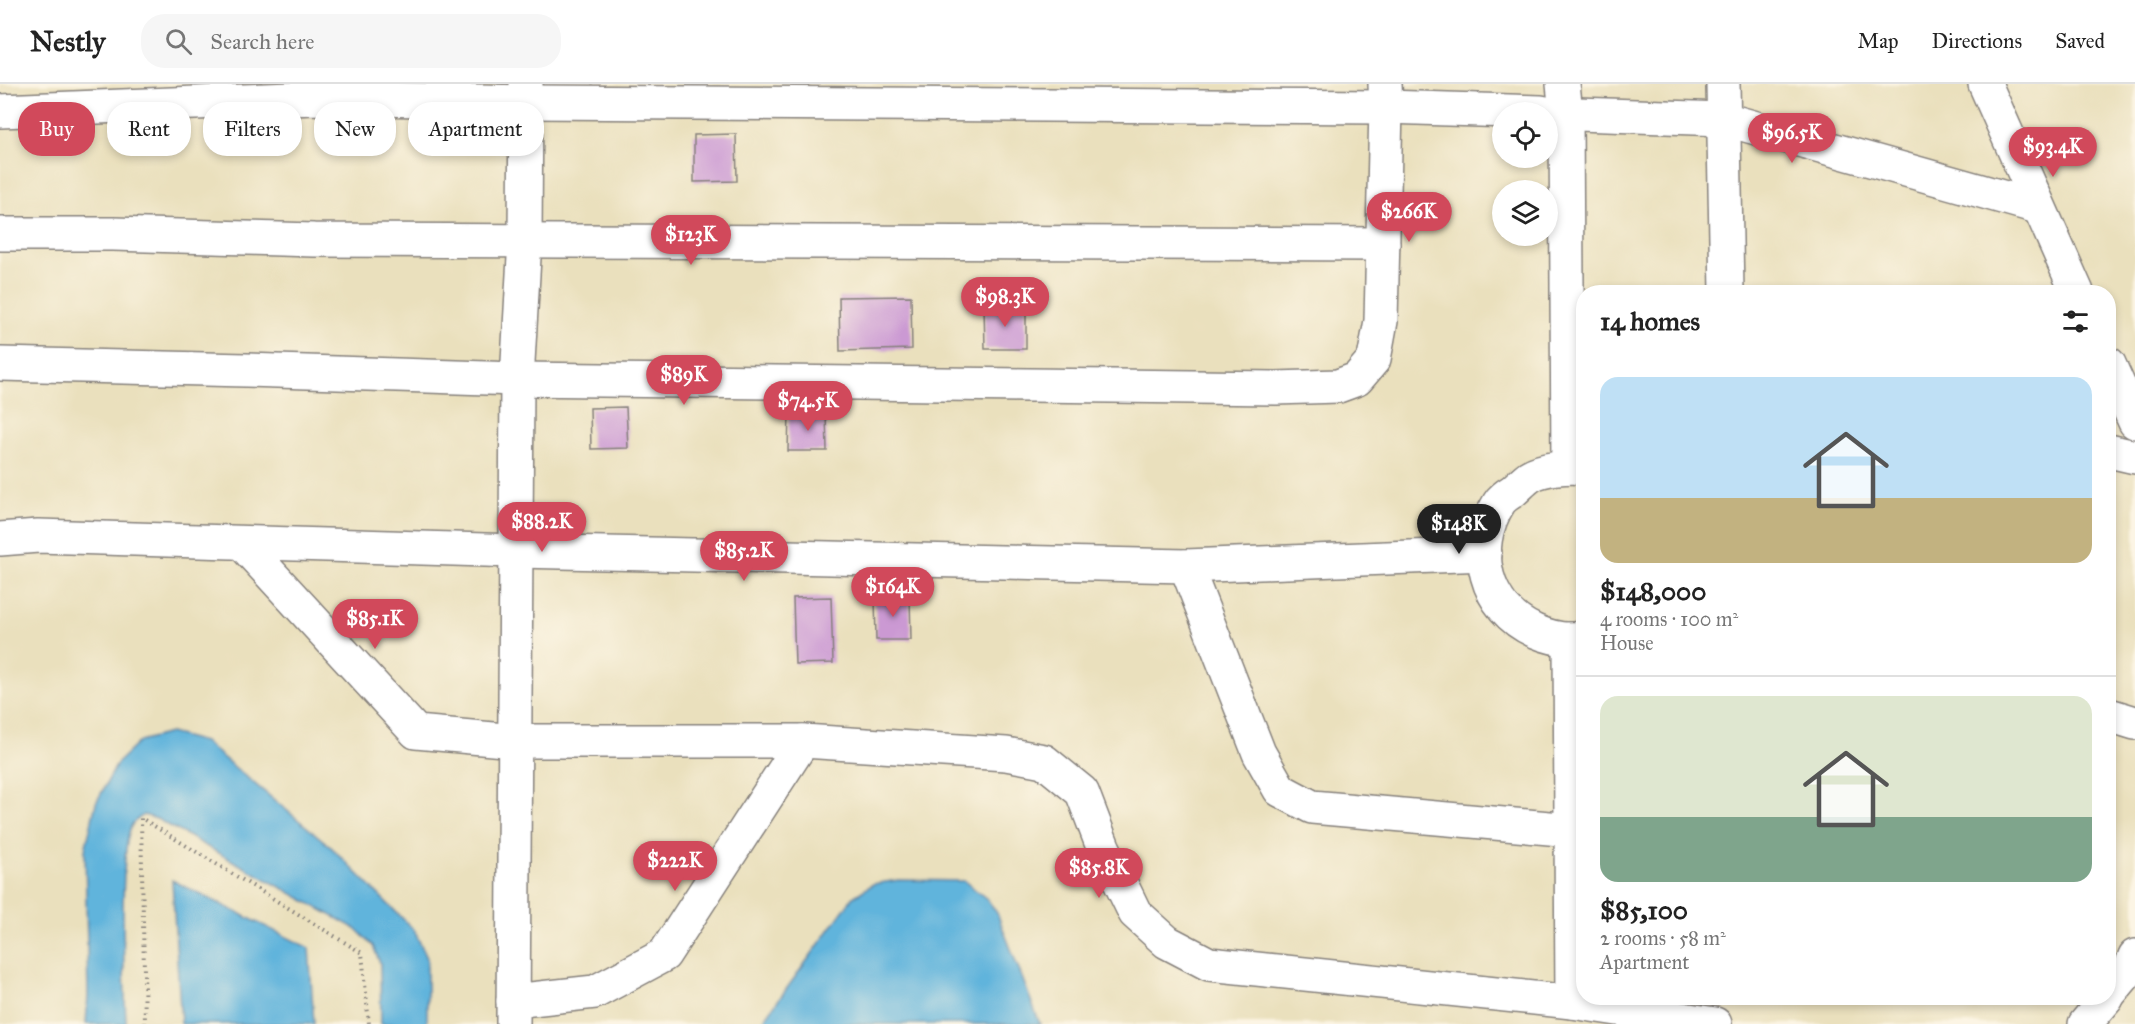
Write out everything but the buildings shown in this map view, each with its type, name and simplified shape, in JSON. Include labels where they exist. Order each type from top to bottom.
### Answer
[{"type":"street","points":[[1723,84],[1727,285]]},
{"type":"street","points":[[1985,84],[2074,285]]},
{"type":"street","points":[[527,93],[525,240],[517,379],[513,1012],[595,992],[664,956],[802,741]]},
{"type":"street","points":[[0,111],[316,98],[527,93],[1386,96],[1492,102]]},
{"type":"street","points":[[0,364],[517,379],[1276,388],[1338,386],[1357,379],[1374,359],[1381,321],[1386,96]]},
{"type":"street","points":[[1558,106],[1724,119],[2038,207]]},
{"type":"street","points":[[1558,158],[1576,467],[1532,475],[1500,502],[1485,538],[1485,554],[1486,572],[1499,603],[1521,624],[1549,637],[1576,638]]},
{"type":"street","points":[[0,234],[113,234],[314,240],[1383,244]]},
{"type":"street","points":[[2116,380],[2135,422]]},
{"type":"street","points":[[2116,453],[2135,457]]},
{"type":"street","points":[[0,539],[38,536],[243,544],[1186,566],[1485,554]]},
{"type":"street","points":[[243,544],[416,732],[515,741],[802,741],[1006,754],[1044,761],[1082,792],[1103,847],[1135,913],[1167,942],[1209,964],[1576,1003]]},
{"type":"street","points":[[1186,566],[1259,753],[1280,790],[1312,807],[1576,832]]},
{"type":"street","points":[[2116,717],[2135,723]]},
{"type":"street","points":[[1572,1002],[1576,889]]},
{"type":"street","points":[[2116,980],[2125,963]]},
{"type":"street","points":[[1592,1005],[1715,1024]]},
{"type":"street","points":[[2085,1024],[2101,1005]]},
{"type":"path","points":[[145,1024],[141,818],[362,953],[369,1024]]},
{"type":"water","points":[[170,733],[204,742],[330,846],[414,930],[427,958],[427,1024],[381,1024],[380,963],[373,946],[356,929],[157,819],[144,815],[133,823],[128,836],[125,858],[123,919],[126,1024],[86,1024],[88,995],[85,850],[96,803],[118,762],[140,741]]},
{"type":"water","points":[[172,880],[309,948],[314,1024],[181,1024]]},
{"type":"water","points":[[898,880],[964,881],[987,899],[997,913],[1040,1024],[761,1024],[853,897],[873,884]]}]
